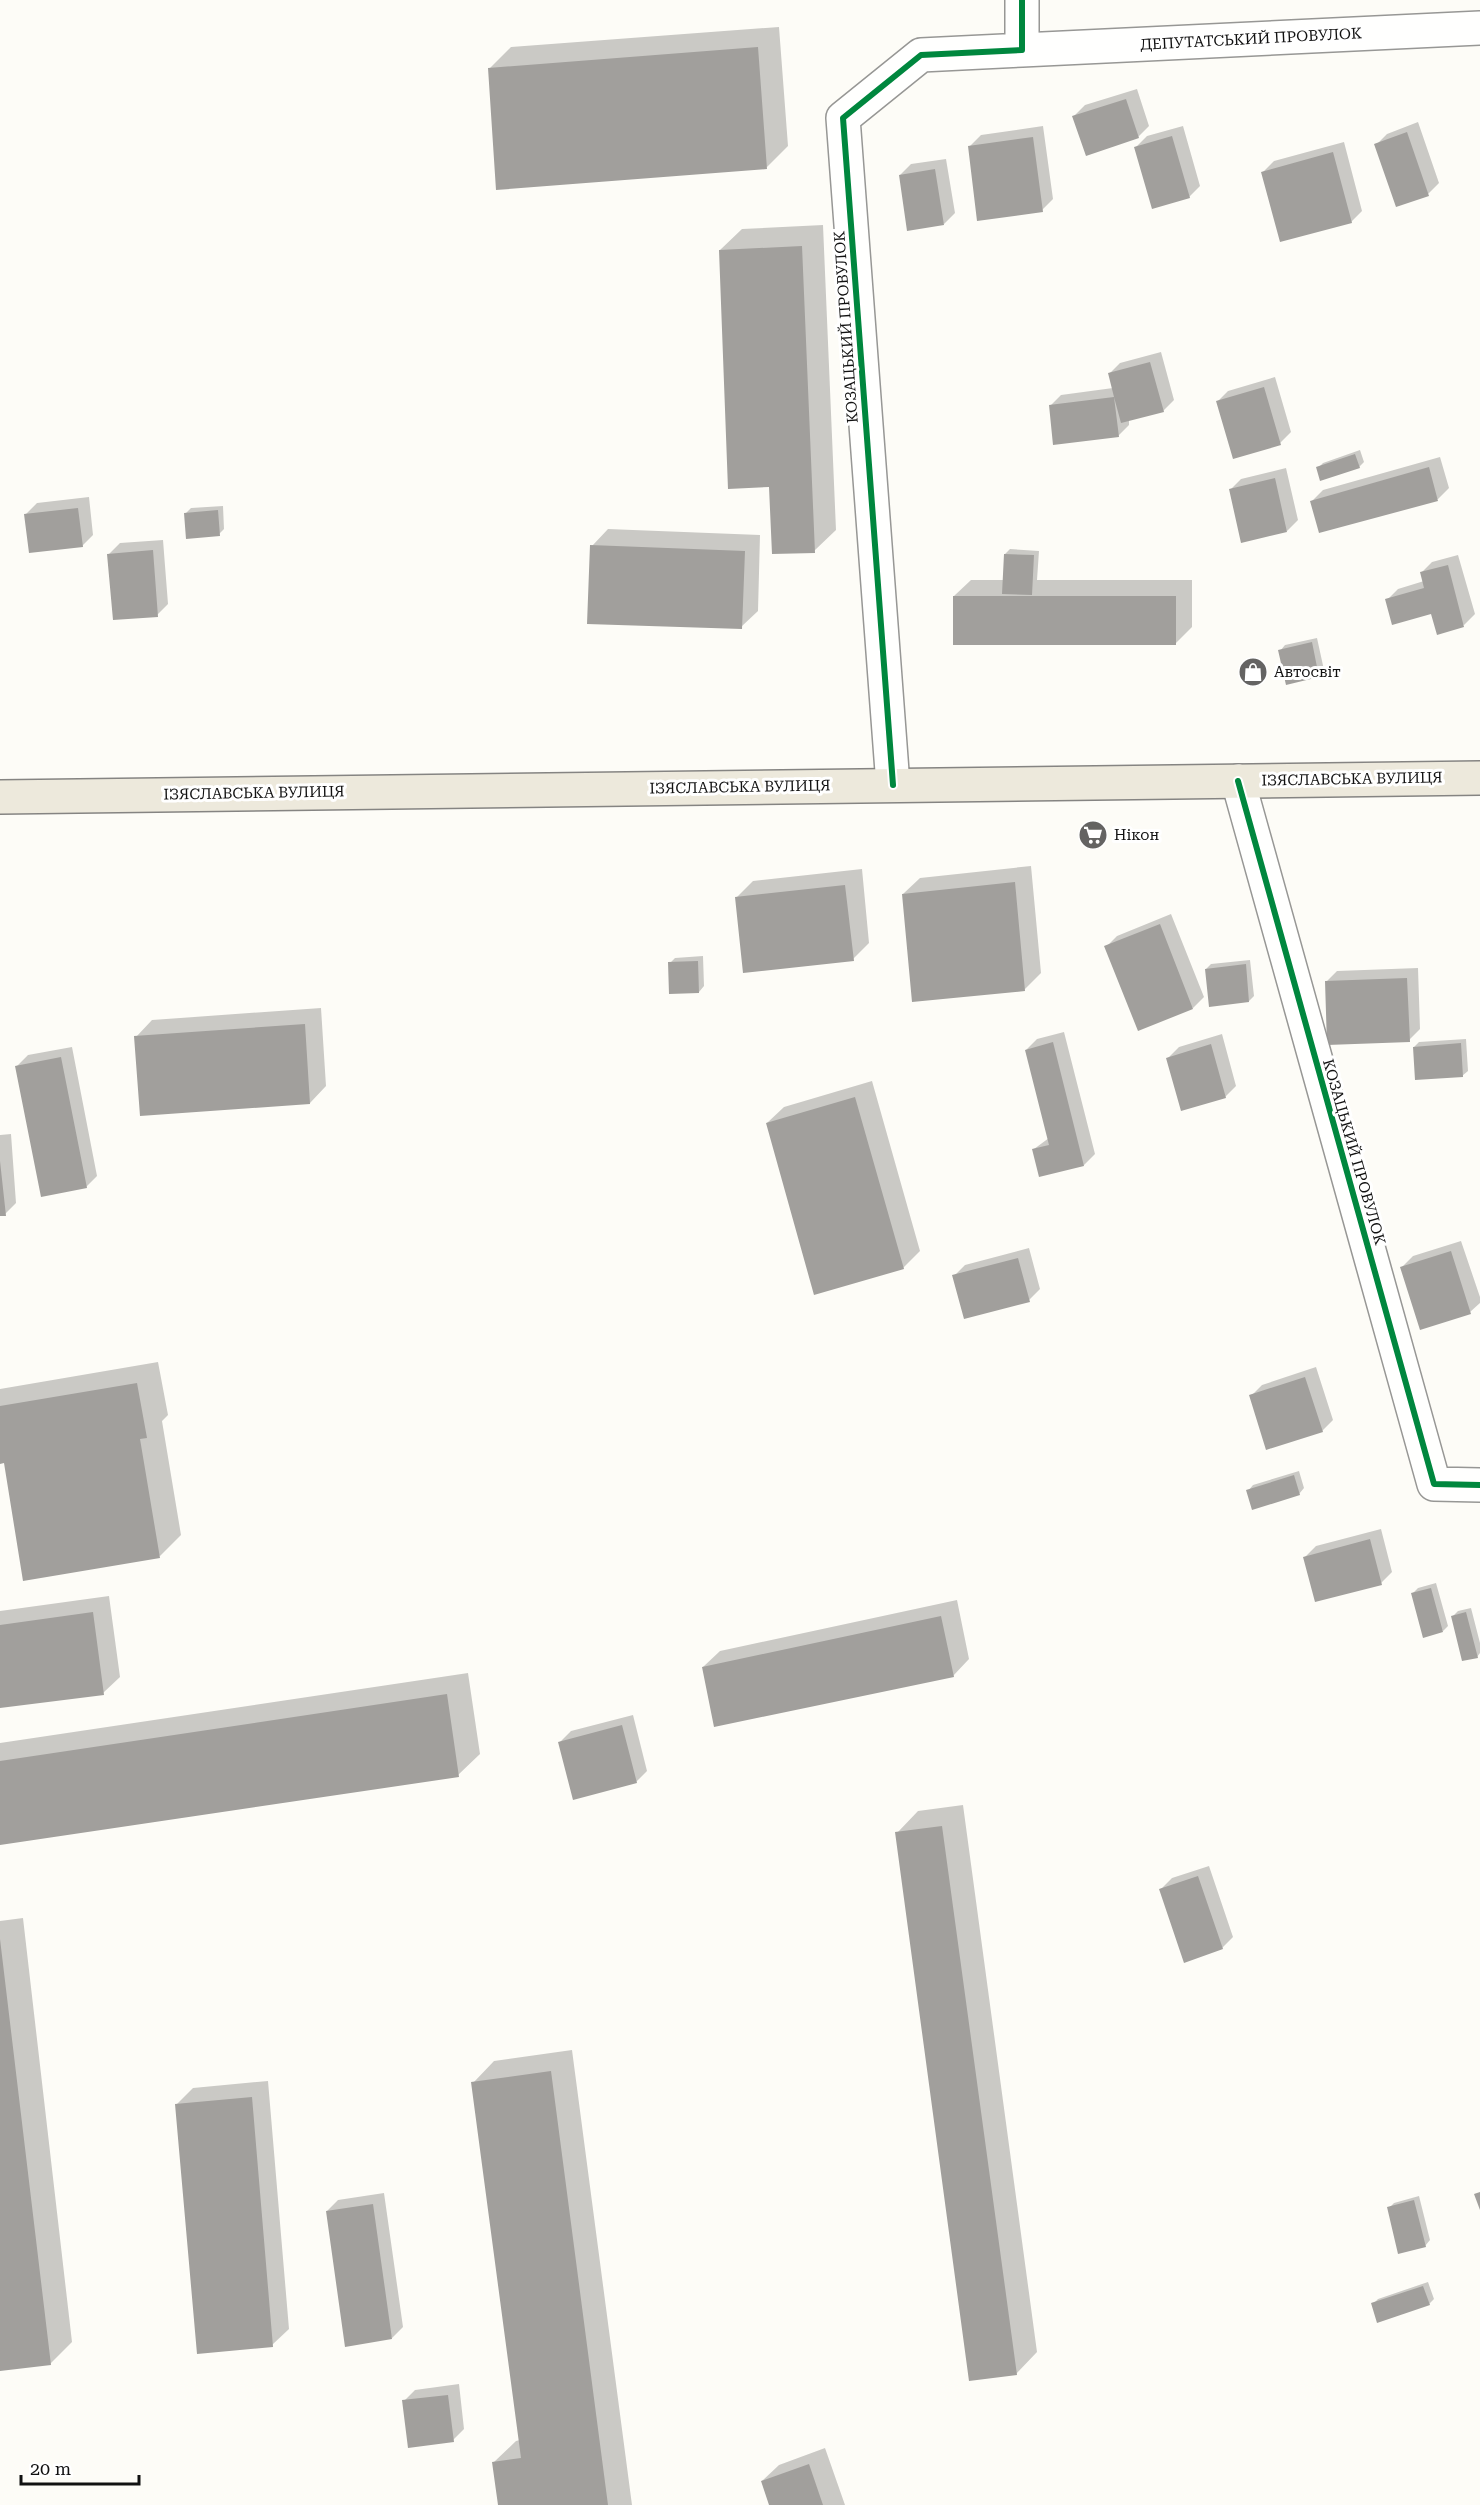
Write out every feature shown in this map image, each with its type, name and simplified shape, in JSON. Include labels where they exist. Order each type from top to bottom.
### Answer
[{"type":"main road","name":"ІЗЯСЛАВСЬКА ВУЛИЦЯ","points":[[0,796],[1480,778]]},
{"type":"street","points":[[1022,0],[1022,50]]},
{"type":"street","name":"ДЕПУТАТСЬКИЙ ПРОВУЛОК","points":[[1022,50],[1480,28]]},
{"type":"street","name":"КОЗАЦЬКИЙ ПРОВУЛОК","points":[[893,785],[843,118],[921,54],[1022,50]]},
{"type":"street","name":"КОЗАЦЬКИЙ ПРОВУЛОК","points":[[1238,781],[1434,1484],[1480,1485]]},
{"type":"building","points":[[758,47],[767,169],[496,190],[488,68]]},
{"type":"building","points":[[1126,99],[1139,138],[1086,156],[1072,116]]},
{"type":"building","points":[[1407,132],[1429,196],[1396,207],[1374,144]]},
{"type":"building","points":[[1172,136],[1190,198],[1152,209],[1134,147]]},
{"type":"building","points":[[1033,137],[1043,212],[977,221],[968,146]]},
{"type":"building","points":[[1333,152],[1352,223],[1280,242],[1261,172]]},
{"type":"building","points":[[935,169],[944,225],[907,231],[899,175]]},
{"type":"building","points":[[802,246],[815,553],[772,554],[769,487],[728,489],[719,250]]},
{"type":"building","points":[[1150,362],[1164,412],[1121,423],[1108,373]]},
{"type":"building","points":[[1264,387],[1281,445],[1233,459],[1216,401]]},
{"type":"building","points":[[1114,397],[1119,437],[1053,445],[1049,405]]},
{"type":"building","points":[[1355,454],[1360,468],[1320,481],[1316,467]]},
{"type":"building","points":[[1429,467],[1438,501],[1319,533],[1310,501]]},
{"type":"building","points":[[1275,478],[1287,532],[1241,543],[1229,489]]},
{"type":"building","points":[[78,508],[83,547],[29,553],[24,514]]},
{"type":"building","points":[[218,510],[220,536],[186,539],[184,513]]},
{"type":"building","points":[[590,545],[745,551],[742,629],[587,624]]},
{"type":"building","points":[[153,550],[158,617],[113,620],[107,554]]},
{"type":"building","points":[[1004,554],[1034,555],[1032,595],[1002,594]]},
{"type":"building","points":[[1448,565],[1464,627],[1437,635],[1431,614],[1392,625],[1385,599],[1424,588],[1420,572]]},
{"type":"building","points":[[953,596],[1176,596],[1176,645],[953,645]]},
{"type":"building","points":[[1312,642],[1319,677],[1286,685],[1278,650]]},
{"type":"building","points":[[1015,882],[1025,991],[912,1002],[902,894]]},
{"type":"building","points":[[845,885],[854,961],[743,973],[735,897]]},
{"type":"building","points":[[1160,924],[1193,1009],[1138,1031],[1104,946]]},
{"type":"building","points":[[698,961],[699,993],[669,994],[668,962]]},
{"type":"building","points":[[1246,964],[1249,1002],[1209,1007],[1205,969]]},
{"type":"building","points":[[1407,978],[1410,1042],[1327,1045],[1325,981]]},
{"type":"building","points":[[305,1024],[310,1104],[140,1116],[134,1036]]},
{"type":"building","points":[[1053,1042],[1084,1166],[1039,1177],[1032,1149],[1049,1145],[1025,1050]]},
{"type":"building","points":[[1461,1043],[1463,1077],[1415,1080],[1413,1047]]},
{"type":"building","points":[[1211,1044],[1226,1098],[1181,1111],[1166,1058]]},
{"type":"building","points":[[61,1057],[87,1188],[41,1197],[15,1066]]},
{"type":"building","points":[[855,1097],[904,1269],[814,1295],[766,1123]]},
{"type":"building","points":[[0,1161],[6,1216],[0,1216]]},
{"type":"building","points":[[1451,1251],[1471,1314],[1420,1330],[1400,1267]]},
{"type":"building","points":[[1018,1258],[1030,1302],[964,1319],[952,1275]]},
{"type":"building","points":[[1305,1377],[1323,1432],[1266,1450],[1249,1395]]},
{"type":"building","points":[[137,1383],[147,1438],[140,1439],[160,1558],[23,1581],[4,1463],[0,1464],[0,1406]]},
{"type":"building","points":[[1294,1475],[1300,1495],[1252,1510],[1246,1490]]},
{"type":"building","points":[[1370,1539],[1382,1585],[1315,1602],[1303,1557]]},
{"type":"building","points":[[1431,1588],[1443,1632],[1423,1638],[1411,1593]]},
{"type":"building","points":[[93,1612],[104,1695],[0,1708],[0,1625]]},
{"type":"building","points":[[1466,1612],[1478,1658],[1462,1661],[1451,1616]]},
{"type":"building","points":[[941,1616],[954,1677],[714,1727],[702,1667]]},
{"type":"building","points":[[447,1694],[459,1777],[0,1845],[0,1761]]},
{"type":"building","points":[[622,1725],[637,1783],[573,1800],[558,1742]]},
{"type":"building","points":[[942,1826],[1017,2375],[969,2381],[895,1832]]},
{"type":"building","points":[[1198,1876],[1223,1949],[1184,1963],[1159,1889]]},
{"type":"building","points":[[0,1939],[51,2365],[0,2371]]},
{"type":"building","points":[[551,2071],[608,2505],[498,2505],[492,2462],[521,2458],[471,2082]]},
{"type":"building","points":[[252,2097],[273,2347],[197,2354],[175,2104]]},
{"type":"building","points":[[1480,2192],[1480,2210],[1474,2194]]},
{"type":"building","points":[[1414,2200],[1426,2247],[1398,2254],[1387,2207]]},
{"type":"building","points":[[373,2204],[392,2339],[345,2347],[326,2211]]},
{"type":"building","points":[[1423,2286],[1430,2305],[1377,2323],[1371,2303]]},
{"type":"building","points":[[448,2395],[454,2442],[408,2448],[402,2400]]},
{"type":"building","points":[[809,2464],[823,2505],[769,2505],[761,2481]]},
{"type":"cycle path","points":[[893,785],[843,118],[921,55],[1022,50],[1022,0]]},
{"type":"cycle path","points":[[1238,781],[1434,1484],[1480,1485]]},
{"type":"place","name":"Автосвіт","points":[[1253,672]]},
{"type":"place","name":"Нікон","points":[[1093,835]]}]
